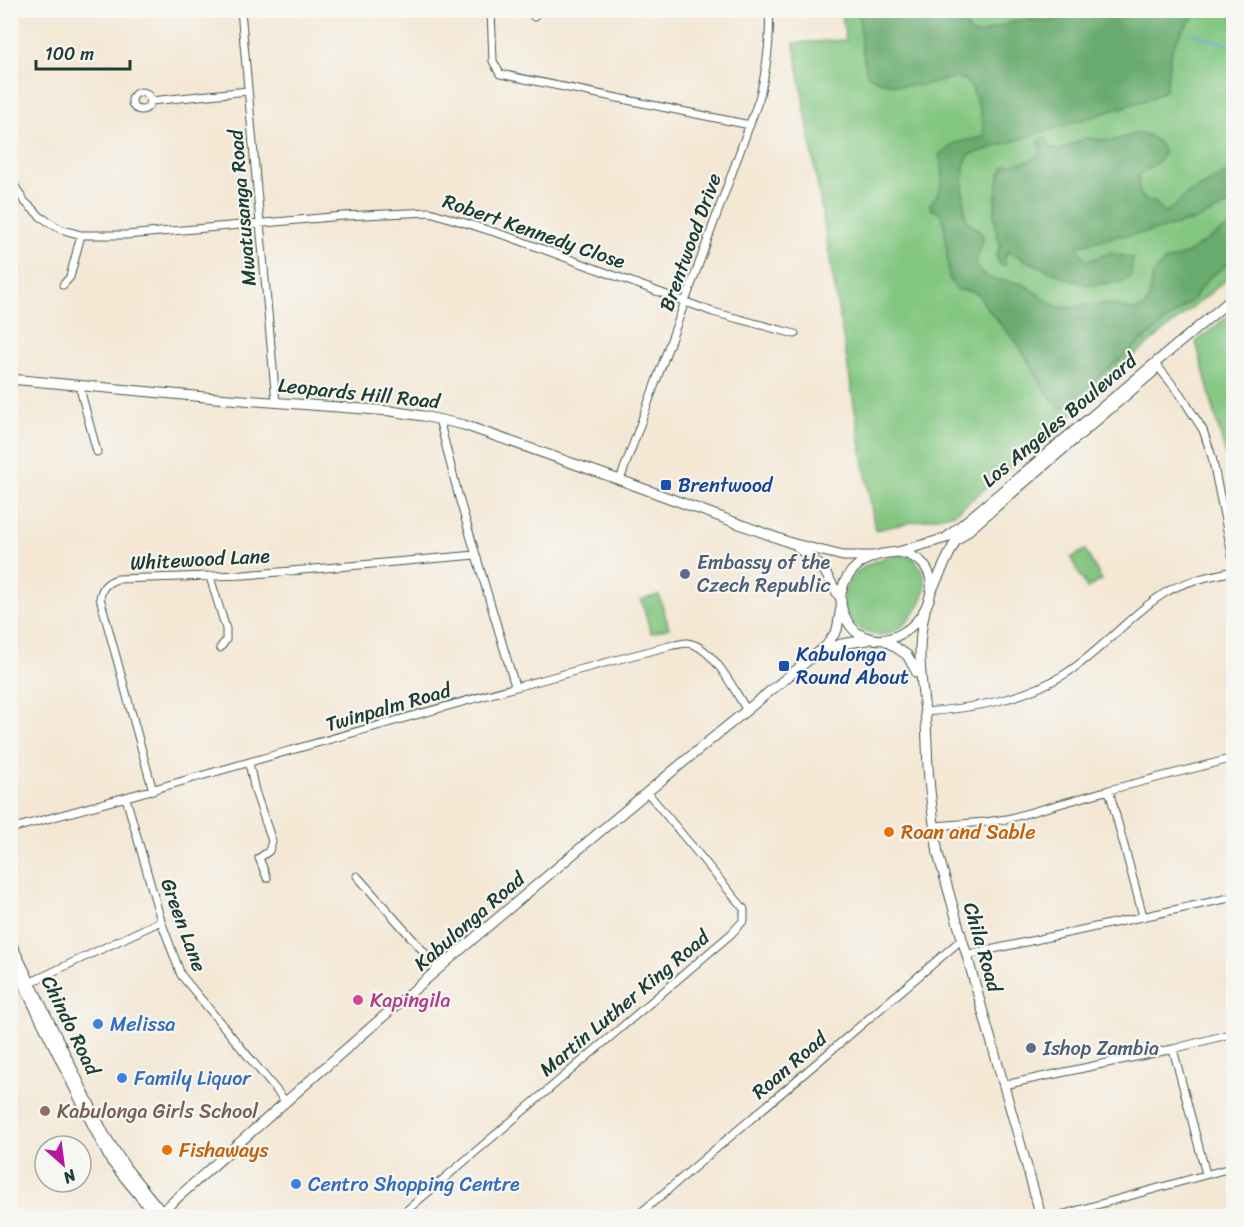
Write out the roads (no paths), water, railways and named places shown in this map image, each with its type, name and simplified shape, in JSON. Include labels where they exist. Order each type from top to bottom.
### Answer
[{"type":"main road","name":"Los Angeles Boulevard","points":[[898,552],[946,538],[1233,297]]},
{"type":"main road","name":"Los Angeles Boulevard","points":[[932,590],[954,542],[1233,305]]},
{"type":"main road","name":"Leopards Hill Road","points":[[10,379],[392,411],[439,419],[464,425],[620,480],[790,543],[843,556],[875,556]]},
{"type":"main road","name":"Leopards Hill Road","points":[[790,543],[822,567],[839,596]]},
{"type":"main road","points":[[898,552],[915,556],[928,571],[932,590],[925,611],[913,625],[902,633],[878,639],[862,636],[854,631],[845,617],[839,596],[849,573],[862,562],[875,556],[898,552]]},
{"type":"main road","name":"Kabulonga Road","points":[[160,1215],[439,969],[746,709],[826,646],[834,635],[842,607]]},
{"type":"main road","name":"Chila Road","points":[[925,611],[919,647],[920,681],[939,854],[961,939],[1041,1216]]},
{"type":"main road","name":"Chila Road","points":[[878,639],[907,655],[920,681]]},
{"type":"main road","name":"Kabulonga Road","points":[[809,659],[836,646],[878,639]]},
{"type":"main road","name":"Chindo Road","points":[[10,941],[27,984]]},
{"type":"main road","name":"Chindo Road","points":[[10,957],[27,984],[104,1134],[160,1215]]},
{"type":"street","name":"Mwatusanga Road","points":[[241,10],[276,402]]},
{"type":"street","points":[[491,10],[493,62],[500,74],[750,125]]},
{"type":"street","name":"Brentwood Drive","points":[[620,480],[750,125],[766,74],[770,44],[769,10]]},
{"type":"street","points":[[151,101],[248,91]]},
{"type":"street","points":[[10,178],[24,201],[41,217],[60,229],[81,235],[70,277],[63,285]]},
{"type":"street","name":"Robert Kennedy Close","points":[[81,235],[126,235],[343,216],[430,212],[510,237],[686,302],[795,334]]},
{"type":"street","points":[[1159,368],[1180,394],[1203,430],[1212,457],[1233,564]]},
{"type":"street","points":[[79,385],[96,452]]},
{"type":"street","points":[[439,419],[515,686]]},
{"type":"street","name":"Whitewood Lane","points":[[153,791],[102,608],[101,592],[104,586],[117,579],[210,576],[476,555]]},
{"type":"street","points":[[925,712],[985,704],[1035,690],[1078,665],[1168,592],[1188,583],[1233,571]]},
{"type":"street","points":[[210,576],[226,628],[226,640],[220,648]]},
{"type":"street","name":"Twinpalm Road","points":[[10,829],[153,791],[515,686],[687,643],[694,645],[714,660],[746,709]]},
{"type":"street","points":[[935,826],[1007,819],[1233,758]]},
{"type":"street","points":[[249,763],[255,791],[272,841],[269,851],[259,858],[267,878]]},
{"type":"street","points":[[1109,790],[1143,916]]},
{"type":"street","name":"Martin Luther King Road","points":[[400,1216],[731,934],[744,920],[744,909],[647,792]]},
{"type":"street","name":"Green Lane","points":[[126,798],[176,965],[186,982],[286,1102]]},
{"type":"street","points":[[357,876],[439,969]]},
{"type":"street","points":[[966,956],[1233,897]]},
{"type":"street","points":[[27,984],[161,921]]},
{"type":"street","name":"Roan Road","points":[[637,1216],[961,939]]},
{"type":"street","points":[[1004,1084],[1173,1049],[1233,1033]]},
{"type":"street","points":[[1173,1049],[1206,1174]]},
{"type":"street","points":[[1057,1216],[1233,1167]]},
{"type":"waterway","points":[[1190,33],[1234,46]]},
{"type":"place","name":"Brentwood","points":[[666,485]]},
{"type":"place","name":"Embassy of the Czech Republic","points":[[685,574]]},
{"type":"place","name":"Kabulonga Round About","points":[[784,666]]},
{"type":"place","name":"Roan and Sable","points":[[889,832]]},
{"type":"place","name":"Kapingila","points":[[358,1000]]},
{"type":"place","name":"Melissa","points":[[98,1024]]},
{"type":"place","name":"Ishop Zambia","points":[[1031,1048]]},
{"type":"place","name":"Family Liquor","points":[[122,1078]]},
{"type":"place","name":"Kabulonga Girls School","points":[[45,1111]]},
{"type":"place","name":"Fishaways","points":[[167,1150]]},
{"type":"place","name":"Centro Shopping Centre","points":[[296,1184]]}]
